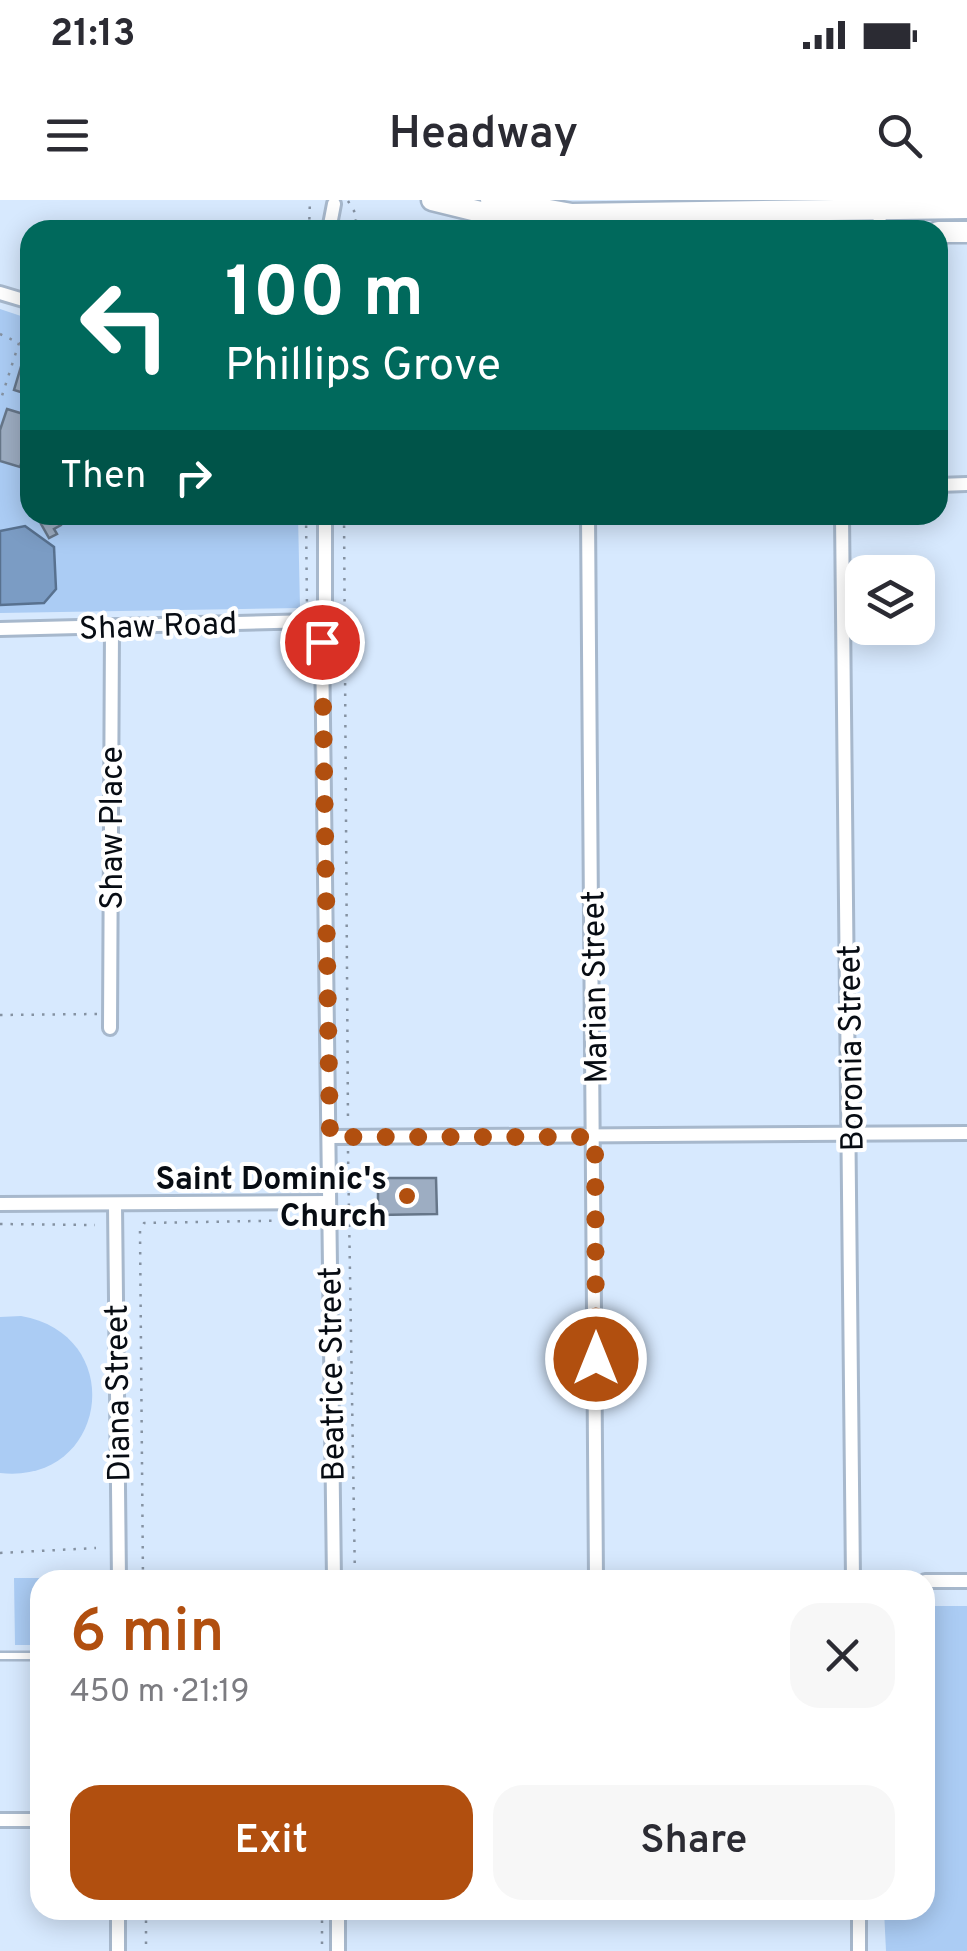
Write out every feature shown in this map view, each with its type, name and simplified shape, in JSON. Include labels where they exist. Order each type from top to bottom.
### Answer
[{"type":"main road","points":[[432,200],[513,220]]},
{"type":"main road","points":[[491,200],[572,214],[880,213],[967,208]]},
{"type":"street","name":"Beatrice Street","points":[[325,525],[325,614],[311,621],[322,642],[334,1570]]},
{"type":"street","name":"Marian Street","points":[[588,525],[596,1570]]},
{"type":"street","name":"Boronia Street","points":[[842,525],[852,1134],[853,1570]]},
{"type":"street","name":"Shaw Road","points":[[0,628],[311,621]]},
{"type":"street","name":"Shaw Place","points":[[110,1021],[112,627]]},
{"type":"street","points":[[330,1137],[967,1133]]},
{"type":"street","points":[[0,1204],[328,1202]]},
{"type":"street","name":"Diana Street","points":[[115,1205],[118,1570]]},
{"type":"street","points":[[935,1581],[967,1581]]},
{"type":"street","points":[[0,1820],[30,1820]]},
{"type":"street","points":[[118,1920],[118,1951]]},
{"type":"street","points":[[338,1920],[338,1951]]},
{"type":"street","points":[[859,1920],[860,1951]]},
{"type":"lane","points":[[0,1656],[30,1656]]},
{"type":"path","points":[[340,202],[357,216],[356,220]]},
{"type":"path","points":[[0,334],[19,344],[0,402]]},
{"type":"path","points":[[306,525],[311,621]]},
{"type":"path","points":[[344,525],[355,1570]]},
{"type":"path","points":[[0,1016],[110,1021]]},
{"type":"path","points":[[143,1570],[140,1230],[144,1223],[319,1220]]},
{"type":"path","points":[[0,1224],[95,1224]]},
{"type":"path","points":[[0,1553],[96,1548]]},
{"type":"path","points":[[146,1920],[146,1951]]},
{"type":"path","points":[[322,1920],[322,1951]]},
{"type":"shaded area","points":[[0,309],[20,316],[20,525],[298,525],[300,608],[0,613]]},
{"type":"shaded area","points":[[25,526],[54,547],[56,589],[44,603],[0,605],[0,531]]},
{"type":"shaded area","points":[[21,1316],[56,1329],[78,1350],[90,1377],[92,1406],[83,1434],[64,1456],[36,1470],[0,1473],[0,1317]]},
{"type":"shaded area","points":[[14,1578],[30,1578],[30,1645],[15,1645]]},
{"type":"shaded area","points":[[935,1606],[967,1606],[967,1951],[886,1951],[884,1920],[935,1920]]},
{"type":"building","points":[[20,370],[20,392],[14,390]]},
{"type":"building","points":[[7,409],[20,413],[20,467],[0,461],[0,430]]},
{"type":"building","points":[[42,525],[61,525],[54,529],[57,534],[49,538]]},
{"type":"building","name":"Saint Dominic's Church","points":[[378,1178],[436,1178],[437,1214],[378,1215]]},
{"type":"place","name":"Saint Dominic's Church","points":[[407,1196]]},
{"type":"route","points":[[322,642],[330,1137],[595,1137],[596,1359]]}]
